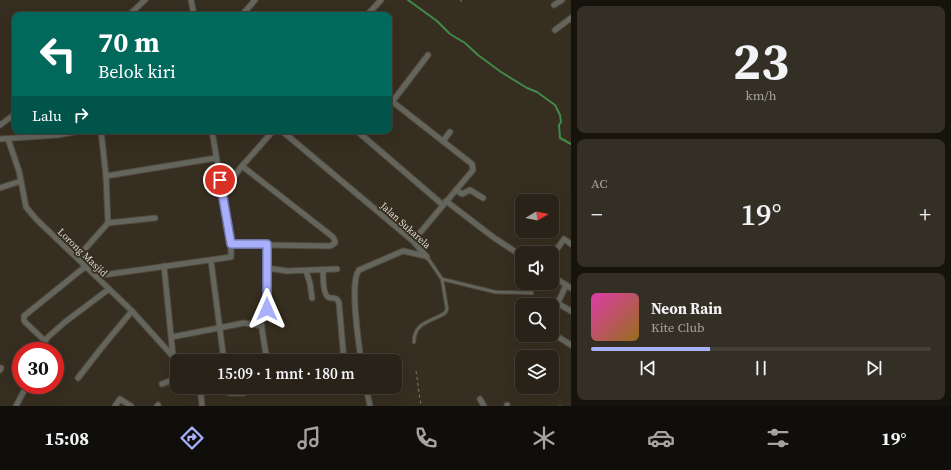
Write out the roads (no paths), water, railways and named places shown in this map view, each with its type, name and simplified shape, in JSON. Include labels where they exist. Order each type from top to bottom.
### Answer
[{"type":"street","points":[[132,12],[145,0]]},
{"type":"street","points":[[191,0],[193,12]]},
{"type":"street","points":[[245,12],[256,0]]},
{"type":"street","points":[[370,12],[381,0]]},
{"type":"street","points":[[554,5],[562,0]]},
{"type":"street","points":[[555,30],[571,18]]},
{"type":"street","points":[[392,100],[428,55]]},
{"type":"street","points":[[392,102],[472,164],[473,167],[473,170],[413,241]]},
{"type":"street","points":[[0,126],[12,116]]},
{"type":"street","points":[[443,141],[450,132]]},
{"type":"street","points":[[0,140],[63,134]]},
{"type":"street","points":[[101,134],[106,176],[108,223]]},
{"type":"street","points":[[96,276],[231,257],[231,244],[212,134]]},
{"type":"street","points":[[222,192],[242,166],[270,134]]},
{"type":"street","name":"Jalan Sukarela","points":[[286,134],[413,241],[427,257]]},
{"type":"street","points":[[361,134],[444,203],[515,252]]},
{"type":"street","name":"Lorong Masjid","points":[[8,139],[21,181],[26,207],[37,220],[132,311],[171,354]]},
{"type":"street","points":[[106,176],[216,158]]},
{"type":"street","points":[[231,244],[330,246],[335,243],[333,237],[242,166]]},
{"type":"street","points":[[0,188],[21,181]]},
{"type":"street","points":[[456,190],[462,194],[470,190],[483,198]]},
{"type":"street","points":[[77,258],[108,223],[155,218]]},
{"type":"street","points":[[559,246],[564,239],[571,244]]},
{"type":"street","points":[[266,354],[260,317],[267,309],[267,244]]},
{"type":"street","points":[[360,354],[354,288],[356,273],[358,270],[403,252],[427,257]]},
{"type":"street","points":[[211,261],[223,354]]},
{"type":"street","points":[[86,266],[25,314],[24,320],[45,341],[65,322],[109,289]]},
{"type":"street","points":[[164,266],[174,354]]},
{"type":"street","points":[[267,268],[287,271],[337,269]]},
{"type":"street","points":[[323,270],[324,288],[327,295],[338,299],[339,303],[343,354]]},
{"type":"street","points":[[306,271],[310,283],[312,298]]},
{"type":"street","points":[[559,280],[571,288]]},
{"type":"street","points":[[559,299],[566,285]]},
{"type":"street","points":[[559,304],[571,311]]},
{"type":"street","points":[[78,378],[132,311]]},
{"type":"street","points":[[172,337],[244,323],[262,326]]},
{"type":"street","points":[[559,337],[571,345]]},
{"type":"street","points":[[162,384],[170,381]]},
{"type":"street","points":[[16,406],[22,394]]},
{"type":"street","points":[[200,394],[202,406]]},
{"type":"street","points":[[367,394],[370,406]]},
{"type":"street","points":[[115,406],[120,399],[131,406]]},
{"type":"street","points":[[480,399],[484,406]]},
{"type":"lane","name":"Jalan Sukarela","points":[[427,257],[442,279]]},
{"type":"lane","points":[[414,342],[414,334],[419,326],[445,313],[447,309],[442,279],[495,292],[532,293]]},
{"type":"waterway","points":[[408,0],[501,72],[527,88],[537,92],[555,105],[560,115],[560,138],[571,144]]}]
